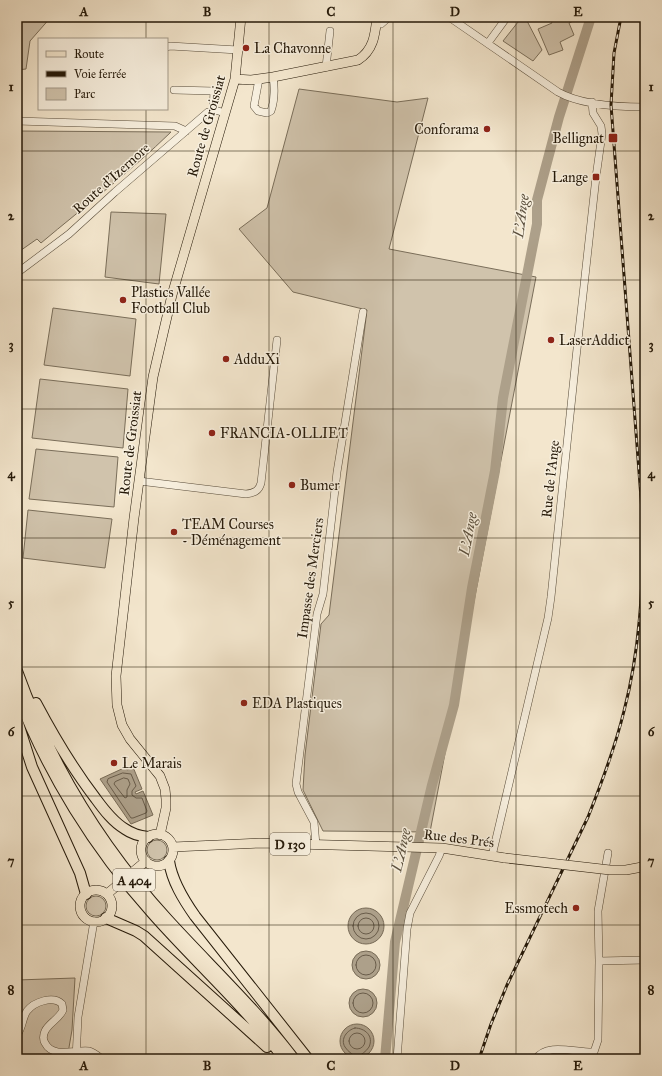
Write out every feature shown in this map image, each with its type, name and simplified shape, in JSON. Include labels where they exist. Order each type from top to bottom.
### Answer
[{"type":"highway","points":[[17,670],[59,746],[89,790],[121,826],[135,834],[148,837]]},
{"type":"highway","name":"A 404","points":[[17,670],[30,706],[59,766],[83,809],[110,848],[154,904],[249,1005],[294,1059]]},
{"type":"highway","name":"A 404","points":[[17,693],[54,772],[80,818],[105,854],[150,912],[254,1022],[284,1059]]},
{"type":"highway","points":[[17,720],[32,767],[80,873],[86,894]]},
{"type":"highway","points":[[168,860],[174,881],[195,916],[308,1059]]},
{"type":"highway","points":[[106,918],[136,931],[151,942],[207,994],[237,1018],[279,1059]]},
{"type":"main road","name":"Route de Groissiat","points":[[160,835],[166,808],[165,789],[160,776],[126,733],[119,715],[116,696],[119,652],[148,403],[158,351],[172,295],[235,79],[241,17]]},
{"type":"main road","points":[[235,79],[243,80],[273,77],[358,60],[363,57],[371,47],[374,40],[377,20]]},
{"type":"main road","points":[[152,835],[160,835],[168,838],[173,847],[172,853],[168,860],[158,866],[146,861],[143,856],[142,848],[148,837],[152,835]]},
{"type":"main road","name":"Rue des Prés","points":[[173,847],[260,843],[424,847],[442,848],[505,858],[610,870],[626,870],[643,866]]},
{"type":"main road","points":[[134,871],[146,861]]},
{"type":"main road","points":[[107,894],[119,884]]},
{"type":"main road","points":[[100,890],[107,894],[112,904],[111,912],[106,918],[100,921],[94,921],[84,916],[80,908],[82,898],[86,894],[100,890]]},
{"type":"street","points":[[377,20],[381,24],[389,17]]},
{"type":"street","points":[[449,17],[558,92],[570,98],[592,102],[645,107]]},
{"type":"street","points":[[488,43],[507,17]]},
{"type":"street","points":[[326,67],[330,31]]},
{"type":"street","points":[[168,47],[238,50]]},
{"type":"street","points":[[260,79],[254,106],[258,111],[267,114],[271,111],[274,102],[275,89],[273,77]]},
{"type":"street","points":[[174,90],[214,91],[213,110],[218,110],[225,113]]},
{"type":"street","name":"Rue de l'Ange","points":[[492,856],[548,618],[551,597],[574,370],[602,134],[601,126],[593,113],[592,102]]},
{"type":"street","name":"Route d'Izernore","points":[[17,273],[69,234],[115,192],[208,112],[213,110]]},
{"type":"street","points":[[17,121],[175,126],[186,131]]},
{"type":"street","name":"Impasse des Merciers","points":[[316,845],[314,822],[298,792],[296,784],[317,614],[323,594],[337,472],[363,312]]},
{"type":"street","points":[[139,481],[246,494],[256,492],[261,483],[277,340]]},
{"type":"street","points":[[397,1059],[406,929],[410,913],[442,848]]},
{"type":"street","points":[[536,1059],[544,1051],[552,1049],[586,1052],[595,1055],[598,1040],[598,911],[608,853]]},
{"type":"street","points":[[76,1055],[78,1017],[94,921]]},
{"type":"street","points":[[599,961],[645,960]]},
{"type":"street","points":[[17,1035],[21,1029],[28,1009],[47,1000],[56,1000],[62,1004],[63,1010],[59,1018],[46,1029],[44,1033],[44,1041],[46,1045],[53,1050],[76,1055],[90,1051],[102,1059]]},
{"type":"green space","points":[[17,17],[51,17],[30,41],[26,69],[17,70]]},
{"type":"green space","points":[[522,17],[525,17],[542,50],[533,61],[503,41]]},
{"type":"green space","points":[[549,17],[582,17],[569,23],[574,35],[560,42],[563,50],[549,55],[538,29],[552,23]]},
{"type":"green space","points":[[299,89],[397,102],[428,98],[389,249],[536,277],[430,832],[323,831],[303,790],[305,755],[321,624],[329,615],[367,310],[293,292],[239,229],[267,208]]},
{"type":"green space","points":[[17,131],[171,132],[123,175],[41,243],[37,239],[17,253]]},
{"type":"green space","points":[[111,212],[166,214],[159,284],[105,277]]},
{"type":"green space","points":[[53,308],[136,319],[130,376],[44,365]]},
{"type":"green space","points":[[40,379],[128,389],[123,448],[32,438]]},
{"type":"green space","points":[[36,449],[118,457],[114,507],[29,499]]},
{"type":"green space","points":[[28,510],[112,519],[105,568],[23,558]]},
{"type":"green space","points":[[157,840],[164,843],[167,850],[164,857],[157,860],[150,857],[147,850],[150,843]]},
{"type":"green space","points":[[96,896],[103,899],[106,906],[103,913],[96,916],[89,913],[86,906],[89,899]]},
{"type":"green space","points":[[75,978],[72,1030],[67,1059],[17,1059],[17,980]]},
{"type":"water","points":[[126,767],[127,770],[133,767],[142,789],[135,792],[136,794],[143,791],[153,815],[131,824],[100,779]]},
{"type":"water","points":[[366,908],[376,911],[381,916],[384,926],[381,936],[376,941],[366,944],[356,941],[351,936],[348,926],[351,916],[356,911]]},
{"type":"water","points":[[366,951],[376,955],[380,965],[376,975],[366,979],[356,975],[352,965],[356,955]]},
{"type":"water","points":[[363,989],[373,993],[377,1003],[373,1013],[363,1017],[353,1013],[349,1003],[353,993]]},
{"type":"water","points":[[354,1024],[360,1024],[364,1025],[371,1031],[374,1041],[373,1048],[367,1055],[360,1058],[354,1058],[350,1057],[343,1051],[340,1044],[340,1038],[341,1034],[347,1027]]},
{"type":"waterway","name":"L'Ange","points":[[385,1059],[395,942],[432,785],[454,705],[472,588],[495,471],[503,398],[537,224],[537,200],[559,117],[591,17]]},
{"type":"railway","points":[[479,1059],[507,985],[588,817],[612,752],[634,665],[640,618],[643,524],[611,105],[614,53],[621,17]]},
{"type":"place","name":"La Chavonne","points":[[246,48]]},
{"type":"place","name":"Conforama","points":[[487,129]]},
{"type":"place","name":"Bellignat","points":[[613,138]]},
{"type":"place","name":"Lange","points":[[596,177]]},
{"type":"place","name":"Plastics Vallée Football Club","points":[[123,300]]},
{"type":"place","name":"LaserAddict","points":[[551,340]]},
{"type":"place","name":"AdduXi","points":[[226,359]]},
{"type":"place","name":"FRANCIA-OLLIET","points":[[212,433]]},
{"type":"place","name":"Bumer","points":[[292,485]]},
{"type":"place","name":"TEAM Courses - Déménagement","points":[[174,532]]},
{"type":"place","name":"EDA Plastiques","points":[[244,703]]},
{"type":"place","name":"Le Marais","points":[[114,763]]},
{"type":"place","name":"Essmotech","points":[[576,908]]}]
